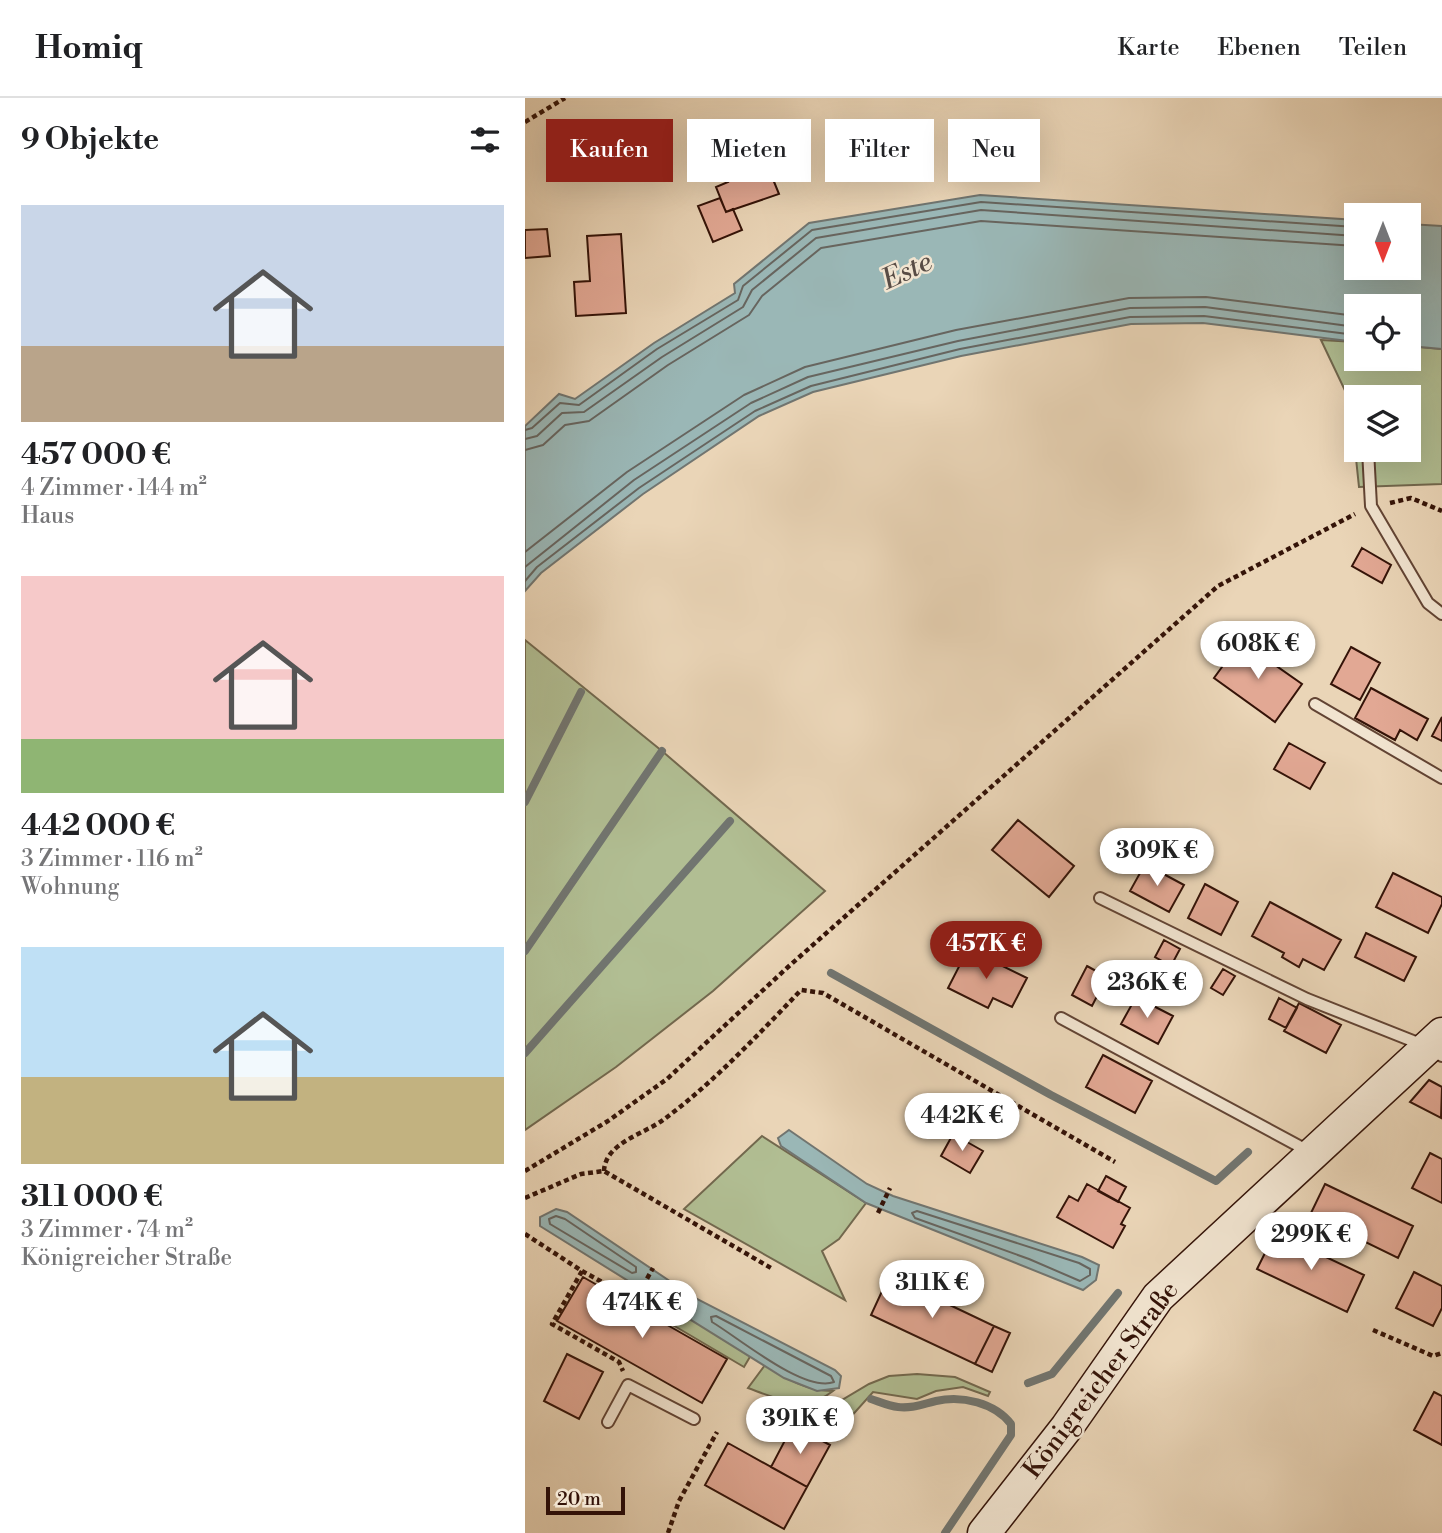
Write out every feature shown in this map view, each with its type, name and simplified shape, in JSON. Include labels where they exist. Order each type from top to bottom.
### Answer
[{"type":"street","name":"Königreicher Straße","points":[[984,1533],[1067,1427],[1158,1297],[1312,1153],[1437,1046]]},
{"type":"lane","points":[[1369,462],[1371,506],[1428,603],[1442,614]]},
{"type":"lane","points":[[1315,704],[1442,778]]},
{"type":"lane","points":[[1100,898],[1307,999],[1437,1046]]},
{"type":"lane","points":[[1061,1018],[1312,1153]]},
{"type":"lane","points":[[608,1422],[628,1385],[694,1419]]},
{"type":"path","points":[[525,122],[565,98]]},
{"type":"path","points":[[525,1171],[608,1121],[667,1079],[787,967],[1218,586],[1371,506],[1411,498],[1442,511]]},
{"type":"path","points":[[604,1171],[605,1164],[621,1144],[656,1125],[684,1105],[801,990],[823,993],[1115,1162]]},
{"type":"path","points":[[525,1198],[582,1174],[604,1171],[771,1268]]},
{"type":"path","points":[[878,1213],[890,1188]]},
{"type":"path","points":[[525,1234],[635,1300],[653,1268]]},
{"type":"path","points":[[582,1270],[552,1324],[619,1362],[628,1385]]},
{"type":"path","points":[[1373,1330],[1433,1356],[1442,1353]]},
{"type":"path","points":[[668,1533],[679,1501],[717,1432]]},
{"type":"green space","points":[[1321,340],[1344,341],[1344,371],[1421,371],[1421,347],[1442,349],[1442,484],[1359,487],[1356,462],[1421,462],[1421,385],[1344,385],[1344,388]]},
{"type":"green space","points":[[525,640],[662,751],[825,891],[713,991],[616,1067],[525,1130]]},
{"type":"green space","points":[[762,1136],[866,1203],[839,1239],[822,1251],[845,1300],[684,1209]]},
{"type":"green space","points":[[674,1307],[751,1355],[744,1367],[666,1321]]},
{"type":"green space","points":[[765,1365],[797,1383],[833,1391],[823,1398],[802,1403],[781,1400],[748,1388]]},
{"type":"green space","points":[[917,1374],[955,1377],[990,1392],[988,1396],[963,1387],[936,1391],[917,1399],[873,1392],[831,1439],[817,1433],[827,1409],[869,1384],[889,1376]]},
{"type":"water","name":"Este","points":[[980,195],[1344,219],[1344,280],[1421,280],[1421,225],[1442,226],[1442,349],[1421,347],[1421,294],[1344,294],[1344,341],[1203,323],[1131,324],[961,356],[813,392],[759,416],[643,494],[541,573],[525,591],[525,426],[559,394],[575,399],[654,343],[735,293],[734,284],[809,223]]},
{"type":"water","points":[[789,1130],[867,1184],[893,1196],[1082,1257],[1099,1265],[1096,1280],[1083,1290],[866,1203],[781,1146],[778,1138]]},
{"type":"water","points":[[556,1209],[567,1212],[695,1298],[835,1370],[841,1376],[839,1388],[817,1391],[784,1378],[540,1226],[540,1217]]},
{"type":"building","points":[[728,182],[774,182],[779,194],[726,212],[716,187]]},
{"type":"building","points":[[720,198],[726,212],[733,209],[742,230],[713,242],[698,206]]},
{"type":"building","points":[[547,229],[550,256],[525,258],[525,230]]},
{"type":"building","points":[[621,234],[626,313],[576,316],[574,282],[590,281],[587,236]]},
{"type":"building","points":[[1362,548],[1391,565],[1382,583],[1352,566]]},
{"type":"building","points":[[1241,641],[1302,684],[1275,722],[1214,678]]},
{"type":"building","points":[[1351,647],[1380,663],[1360,700],[1331,684]]},
{"type":"building","points":[[1371,688],[1428,719],[1417,740],[1400,730],[1395,740],[1355,718]]},
{"type":"building","points":[[1442,717],[1442,741],[1432,736]]},
{"type":"building","points":[[1289,743],[1325,763],[1310,789],[1274,769]]},
{"type":"building","points":[[1018,820],[1074,866],[1049,897],[992,850]]},
{"type":"building","points":[[1145,864],[1184,885],[1169,912],[1130,891]]},
{"type":"building","points":[[1393,873],[1442,897],[1442,904],[1428,933],[1376,907]]},
{"type":"building","points":[[1205,884],[1238,902],[1221,935],[1188,918]]},
{"type":"building","points":[[1270,902],[1341,940],[1324,970],[1303,959],[1299,967],[1282,957],[1284,953],[1252,936]]},
{"type":"building","points":[[1366,933],[1416,957],[1404,981],[1355,957]]},
{"type":"building","points":[[1164,940],[1180,949],[1171,966],[1155,957]]},
{"type":"building","points":[[968,949],[1027,978],[1012,1007],[993,998],[988,1008],[948,988]]},
{"type":"building","points":[[1087,966],[1107,977],[1092,1006],[1072,995]]},
{"type":"building","points":[[1223,969],[1235,976],[1223,995],[1211,988]]},
{"type":"building","points":[[1136,997],[1173,1016],[1158,1044],[1121,1024]]},
{"type":"building","points":[[1279,998],[1297,1008],[1286,1028],[1269,1019]]},
{"type":"building","points":[[1299,1003],[1341,1025],[1326,1053],[1284,1031]]},
{"type":"building","points":[[1103,1055],[1152,1081],[1135,1113],[1086,1087]]},
{"type":"building","points":[[1429,1080],[1442,1087],[1441,1118],[1410,1102]]},
{"type":"building","points":[[953,1134],[983,1151],[970,1173],[941,1156]]},
{"type":"building","points":[[1430,1153],[1442,1159],[1442,1203],[1412,1188]]},
{"type":"building","points":[[1106,1176],[1126,1187],[1118,1202],[1098,1191]]},
{"type":"building","points":[[1087,1184],[1130,1208],[1121,1224],[1125,1226],[1113,1248],[1057,1217],[1069,1196],[1078,1201]]},
{"type":"building","points":[[1325,1184],[1413,1226],[1398,1258],[1310,1215]]},
{"type":"building","points":[[1275,1233],[1364,1275],[1347,1312],[1257,1269]]},
{"type":"building","points":[[1414,1272],[1442,1286],[1442,1308],[1433,1326],[1396,1308]]},
{"type":"building","points":[[889,1276],[994,1326],[975,1364],[871,1315]]},
{"type":"building","points":[[583,1277],[727,1359],[702,1403],[557,1321]]},
{"type":"building","points":[[994,1326],[1010,1333],[992,1372],[975,1364]]},
{"type":"building","points":[[567,1354],[603,1372],[579,1419],[544,1401]]},
{"type":"building","points":[[1434,1392],[1442,1396],[1442,1445],[1414,1430]]},
{"type":"building","points":[[793,1425],[830,1445],[807,1487],[771,1467]]},
{"type":"building","points":[[728,1443],[807,1487],[784,1529],[705,1485]]},
{"type":"waterway","points":[[525,802],[581,692]]},
{"type":"waterway","points":[[525,951],[662,751]]},
{"type":"waterway","points":[[525,1053],[730,821]]},
{"type":"waterway","points":[[831,973],[1051,1095],[1216,1181],[1248,1152]]},
{"type":"waterway","points":[[1028,1383],[1052,1374],[1118,1293]]},
{"type":"waterway","points":[[871,1399],[903,1407],[946,1399],[967,1400],[987,1406],[1011,1424],[1011,1435],[945,1533]]}]
